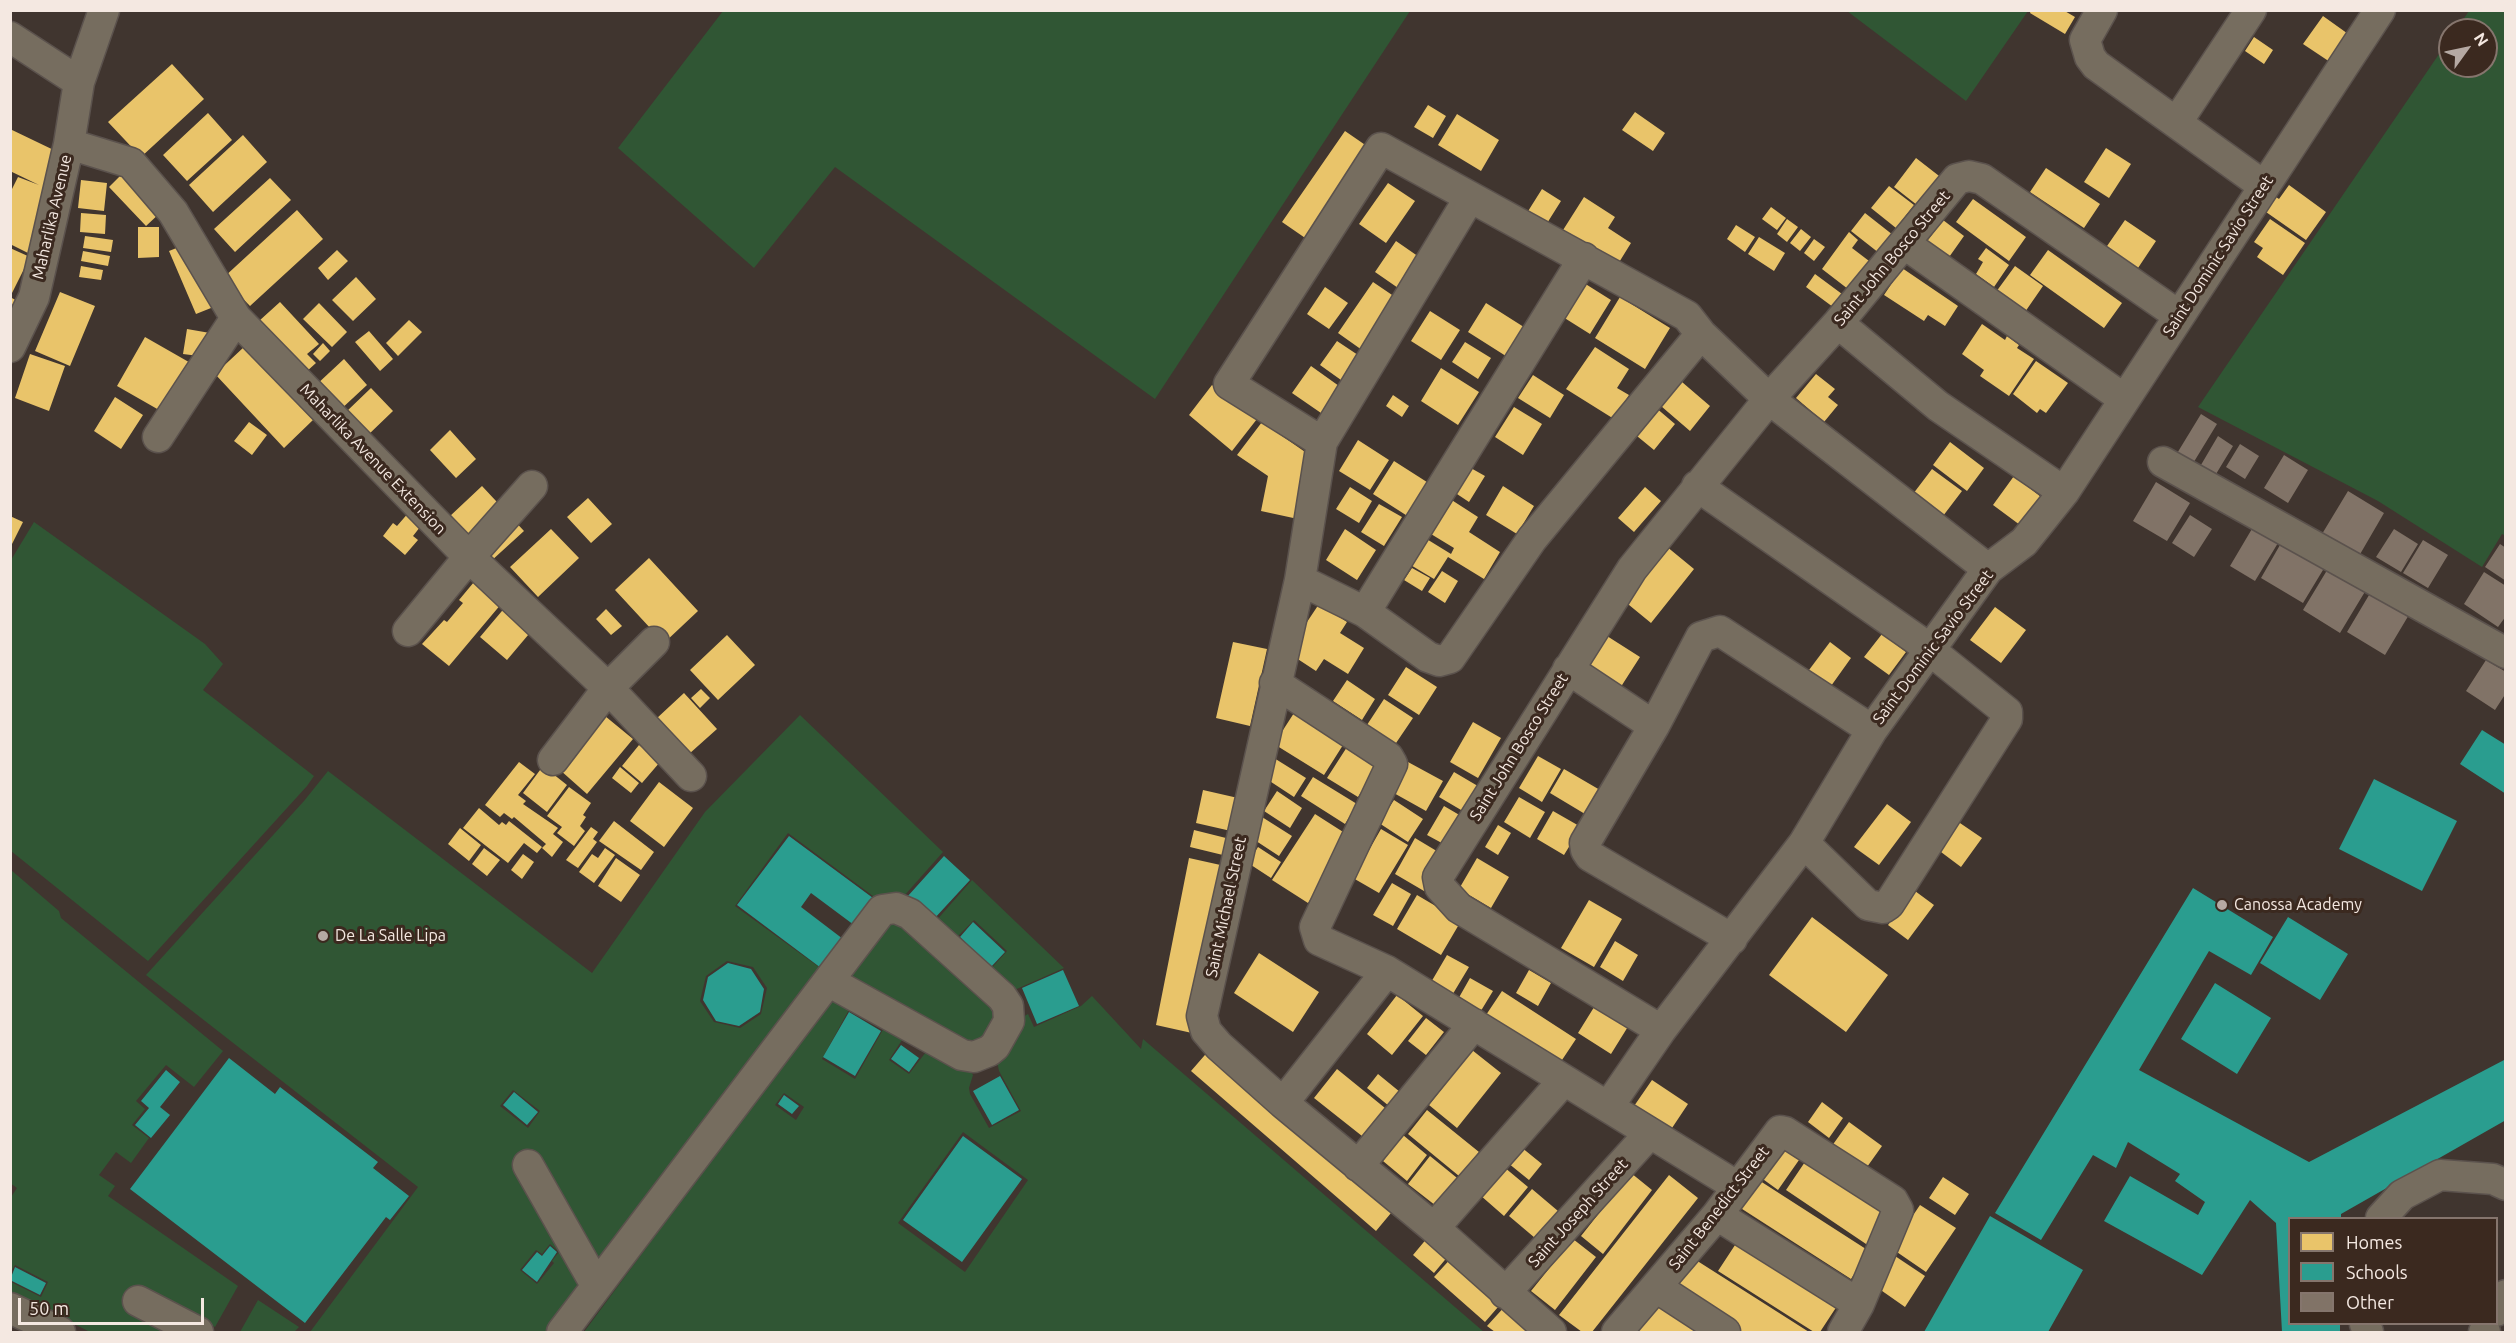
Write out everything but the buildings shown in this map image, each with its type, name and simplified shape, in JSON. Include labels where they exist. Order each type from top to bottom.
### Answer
[{"type":"street","name":"Maharlika Avenue","points":[[10,347],[33,297],[69,144],[79,82],[104,10]]},
{"type":"street","points":[[2102,10],[2085,40],[2090,57],[2096,65],[2264,186]]},
{"type":"street","points":[[2177,122],[2251,10]]},
{"type":"street","name":"Saint Dominic Savio Street","points":[[1608,1107],[1661,1030],[1804,843],[1872,730],[1988,569],[2024,542],[2064,492],[2380,10]]},
{"type":"street","points":[[10,37],[79,82]]},
{"type":"street","name":"Maharlika Avenue Extension","points":[[69,144],[131,163],[173,212],[236,318],[469,557],[608,688],[691,776]]},
{"type":"street","points":[[1470,197],[1322,442],[1229,384],[1381,148],[1688,316],[1701,334],[1769,399],[1988,569]]},
{"type":"street","name":"Saint John Bosco Street","points":[[1661,1030],[1459,908],[1440,887],[1438,877],[1632,569],[1769,399],[1838,323],[1958,180],[1975,176],[1982,178],[2178,315]]},
{"type":"street","points":[[1905,244],[2124,399]]},
{"type":"street","points":[[1365,612],[1584,258]]},
{"type":"street","points":[[158,436],[236,318]]},
{"type":"street","points":[[1838,323],[1938,406],[2064,492]]},
{"type":"street","points":[[1300,580],[1365,612],[1428,657],[1439,661],[1450,658],[1532,539],[1701,334]]},
{"type":"street","name":"Saint Michael Street","points":[[1322,442],[1300,580],[1275,683],[1202,1016],[1206,1031],[1219,1046],[1283,1103],[1434,1228],[1551,1332]]},
{"type":"street","points":[[2163,462],[2505,653]]},
{"type":"street","points":[[408,632],[469,557],[532,486]]},
{"type":"street","points":[[1697,486],[1930,650],[2006,708],[2008,716],[1889,904],[1883,908],[1868,905],[1804,843]]},
{"type":"street","points":[[1732,939],[1590,856],[1585,843],[1654,726],[1701,637],[1720,631],[1872,730]]},
{"type":"street","points":[[553,760],[608,688],[654,642]]},
{"type":"street","points":[[1568,669],[1654,726]]},
{"type":"street","points":[[1275,683],[1388,757],[1392,767],[1315,927],[1319,940],[1387,971],[1738,1187]]},
{"type":"street","points":[[562,1332],[830,982],[882,910],[896,908],[910,914],[1002,998],[1008,1006],[1009,1021],[995,1046],[989,1051],[974,1057],[962,1055],[830,982]]},
{"type":"street","points":[[1283,1103],[1387,971]]},
{"type":"street","points":[[1358,1166],[1473,1024]]},
{"type":"street","points":[[1434,1228],[1564,1080]]},
{"type":"street","name":"Saint Benedict Street","points":[[1617,1332],[1717,1215],[1780,1131],[1785,1132],[1893,1202],[1897,1207],[1898,1214],[1859,1304],[1843,1332]]},
{"type":"street","name":"Saint Joseph Street","points":[[1505,1293],[1650,1133]]},
{"type":"street","points":[[528,1166],[596,1285]]},
{"type":"street","points":[[2382,1217],[2402,1195],[2440,1175],[2493,1179],[2505,1185]]},
{"type":"street","points":[[1717,1215],[1859,1304]]},
{"type":"street","points":[[1656,1287],[1725,1332]]},
{"type":"street","points":[[138,1301],[198,1332]]},
{"type":"street","points":[[10,1308],[60,1332]]},
{"type":"green space","points":[[2028,10],[1966,101],[1847,11]]},
{"type":"green space","points":[[723,11],[1410,11],[1155,399],[835,167],[754,268],[618,148]]},
{"type":"green space","points":[[2469,11],[2506,11],[2506,536],[2502,534],[2482,567],[2378,501],[2198,407],[2438,56],[2438,78],[2498,78],[2498,18],[2464,18]]},
{"type":"green space","points":[[34,522],[205,644],[223,664],[203,690],[314,776],[148,961],[11,851],[11,560]]},
{"type":"green space","points":[[800,715],[943,852],[904,896],[877,899],[788,833],[735,906],[823,970],[545,1332],[310,1332],[418,1187],[146,975],[304,801],[328,771],[592,973],[705,812]],"holes":[[[727,961],[753,967],[767,988],[761,1014],[740,1028],[714,1022],[700,1001],[706,976]],[[513,1090],[540,1111],[528,1128],[500,1106]],[[550,1244],[559,1252],[552,1261],[554,1263],[537,1284],[520,1270],[536,1250],[542,1254]]]},
{"type":"green space","points":[[11,870],[59,911],[61,918],[223,1051],[194,1087],[166,1065],[136,1101],[145,1109],[132,1125],[149,1138],[131,1163],[116,1152],[99,1175],[115,1186],[108,1196],[238,1286],[215,1327],[138,1287],[126,1311],[166,1332],[90,1332],[11,1292],[11,1282],[41,1297],[48,1282],[15,1265],[11,1272],[11,1197],[17,1188],[10,1183]]},
{"type":"green space","points":[[972,880],[1064,968],[1010,992],[988,972],[1007,951],[974,920],[954,940],[935,922]]},
{"type":"green space","points":[[890,916],[1000,1012],[976,1047],[850,983],[848,972]]},
{"type":"green space","points":[[1092,996],[1141,1049],[1143,1039],[1484,1332],[584,1332],[831,998],[851,1006],[822,1059],[855,1079],[885,1026],[904,1037],[889,1060],[909,1074],[929,1048],[971,1072],[973,1075],[969,1088],[970,1094],[989,1128],[1021,1111],[999,1071],[997,1061],[1021,1018],[1028,1014],[1034,1027],[1081,1006]],"holes":[[[784,1093],[804,1107],[796,1120],[775,1105]],[[963,1132],[1028,1180],[965,1272],[898,1223]]]},
{"type":"green space","points":[[258,1300],[299,1327],[294,1332],[240,1332]]},
{"type":"place","name":"Canossa Academy","points":[[2222,905]]},
{"type":"place","name":"De La Salle Lipa","points":[[323,936]]}]
